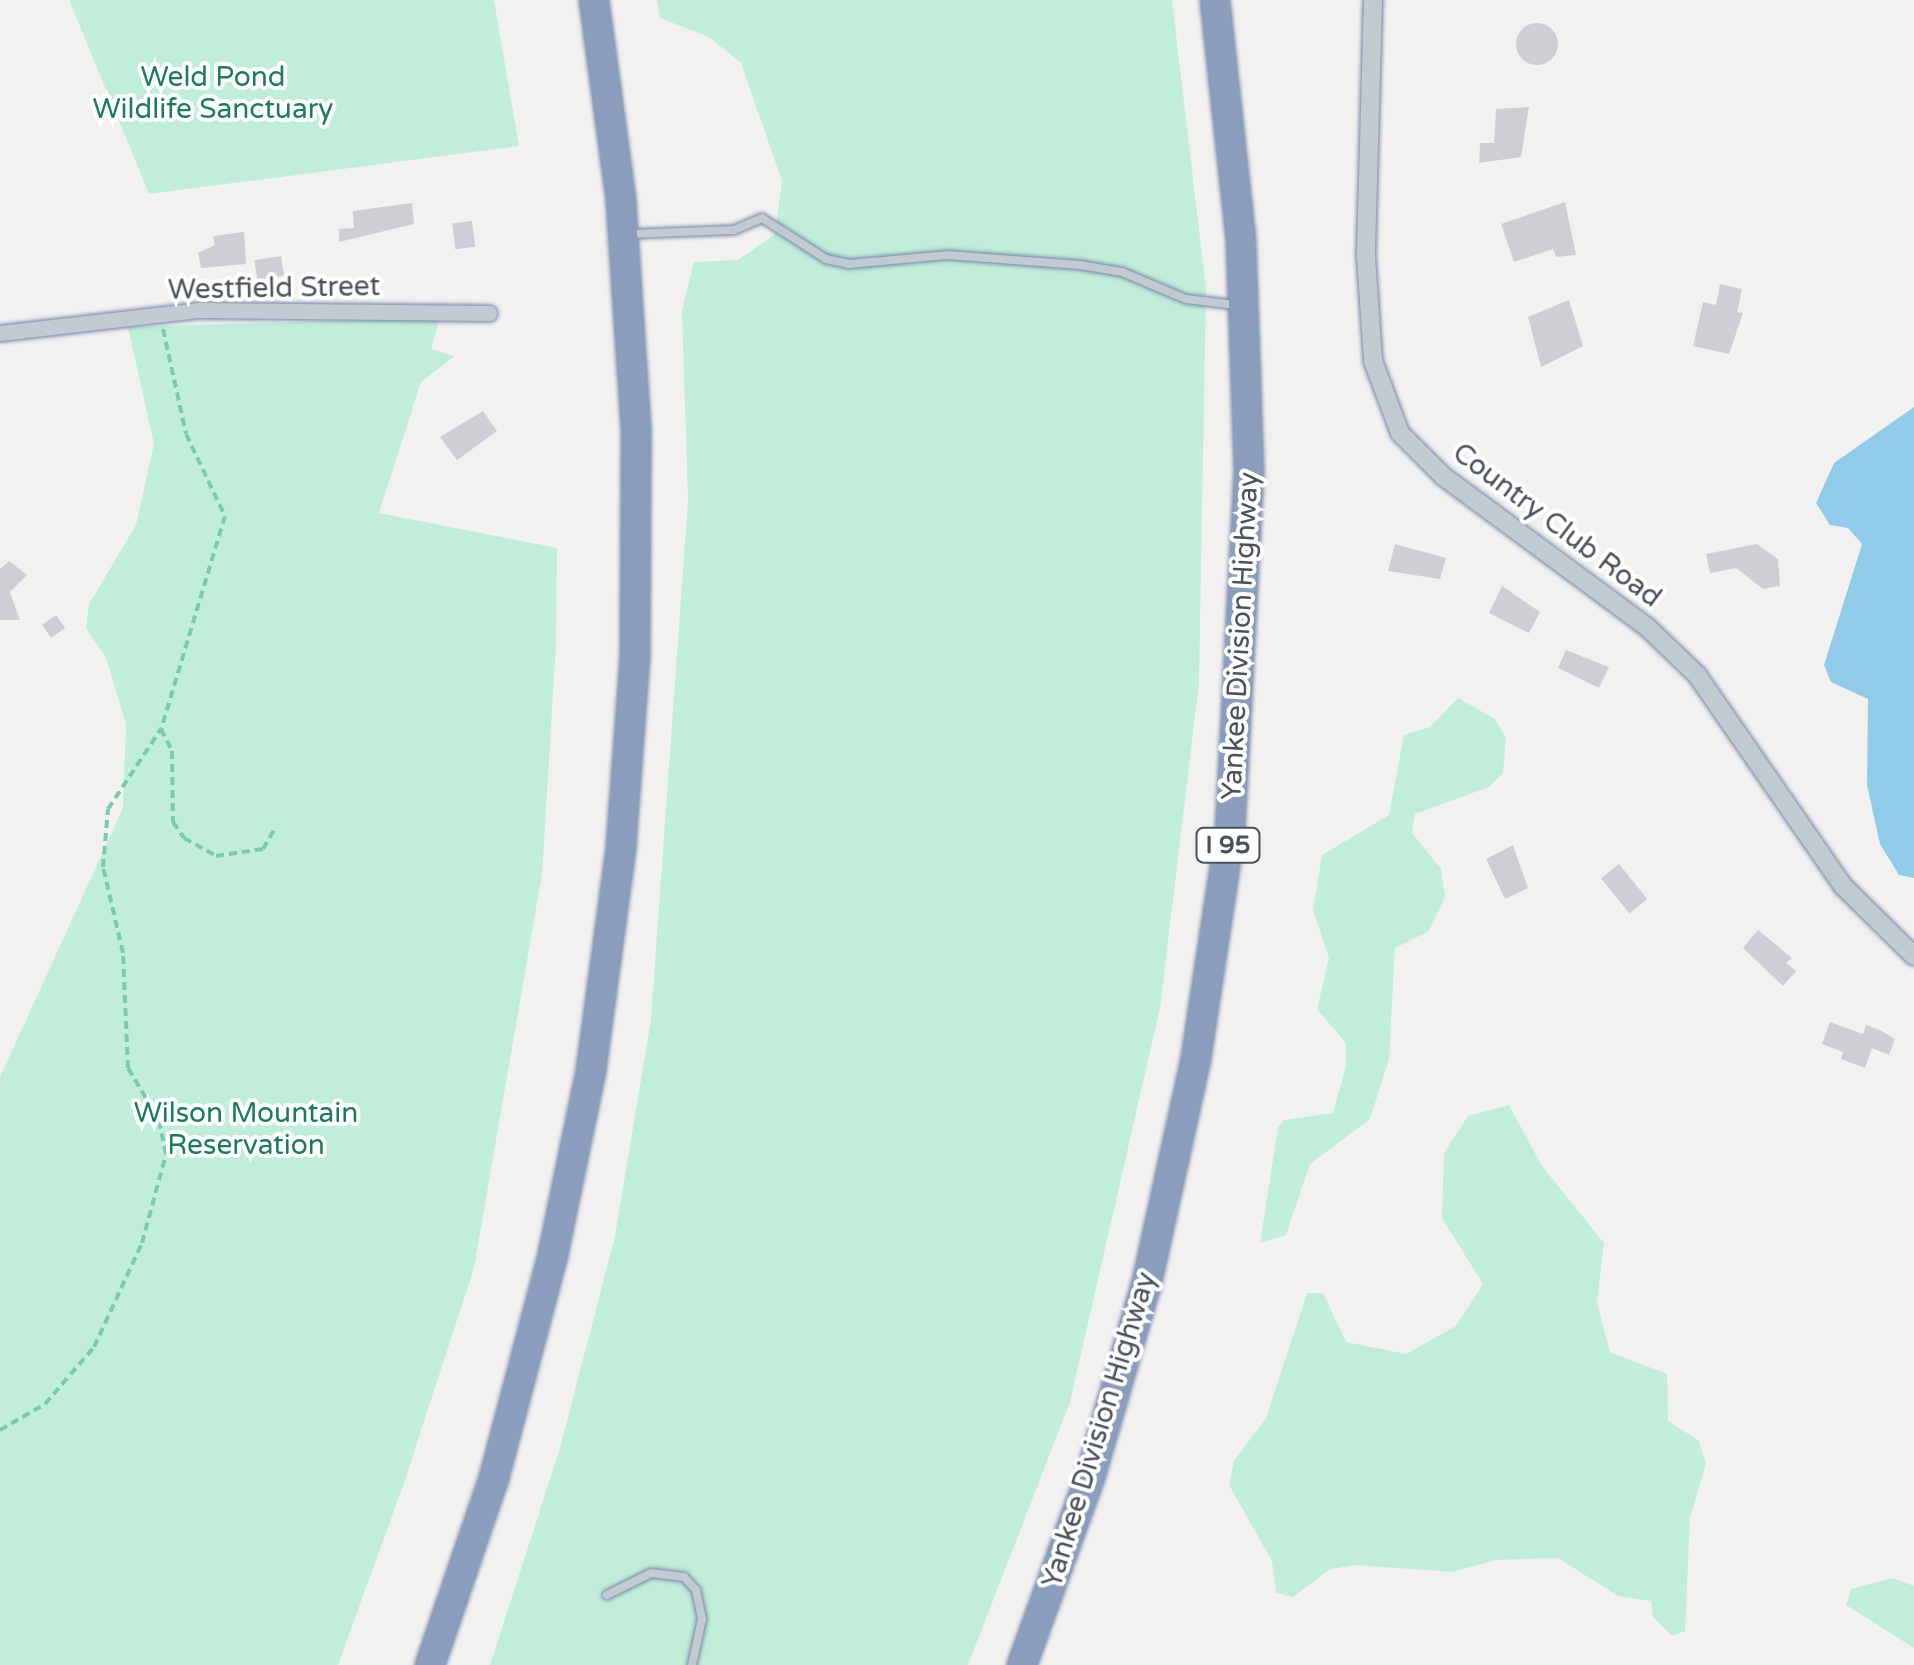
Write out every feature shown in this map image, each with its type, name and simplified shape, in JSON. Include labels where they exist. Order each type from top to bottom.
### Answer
[{"type":"highway","points":[[430,1665],[530,1353],[606,975],[636,623],[624,234],[594,0]]},
{"type":"highway","name":"Yankee Division Highway","points":[[1022,1665],[1137,1319],[1208,995],[1244,668],[1246,307],[1215,0]]},
{"type":"street","name":"Country Club Road","points":[[1372,0],[1366,257],[1373,361],[1400,433],[1443,476],[1646,627],[1697,675],[1844,887],[1914,956]]},
{"type":"street","name":"Westfield Street","points":[[0,333],[160,314],[489,313]]},
{"type":"lane","points":[[624,234],[734,230],[762,218],[826,258],[849,264],[946,255],[1080,265],[1122,272],[1186,299],[1246,307]]},
{"type":"lane","points":[[607,1595],[651,1574],[684,1578],[702,1619],[692,1665]]},
{"type":"path","points":[[0,1430],[45,1404],[94,1347],[142,1244],[166,1154],[159,1120],[128,1068],[123,953],[102,866],[108,808],[161,730],[226,516],[186,434],[160,314]]},
{"type":"path","points":[[161,730],[172,751],[173,822],[184,838],[231,856],[268,846],[274,830]]},
{"type":"green space","name":"Weld Pond Wildlife Sanctuary","points":[[69,0],[494,0],[519,146],[149,194]]},
{"type":"green space","points":[[657,0],[1172,0],[1206,289],[1199,683],[1160,1008],[1070,1402],[968,1665],[490,1665],[560,1448],[615,1236],[651,1020],[688,500],[682,311],[694,262],[738,260],[775,234],[782,181],[741,63],[709,37],[660,18]]},
{"type":"green space","name":"Wilson Mountain Reservation","points":[[440,318],[431,349],[455,356],[421,382],[379,513],[557,548],[556,646],[542,874],[474,1268],[403,1486],[338,1665],[0,1665],[0,1077],[123,808],[126,724],[106,658],[86,628],[89,604],[136,525],[154,444],[128,327]]},
{"type":"green space","points":[[1458,698],[1495,719],[1506,738],[1503,773],[1489,787],[1415,814],[1412,833],[1441,869],[1445,897],[1429,931],[1395,948],[1389,1059],[1370,1119],[1310,1164],[1286,1235],[1260,1243],[1278,1128],[1284,1120],[1333,1113],[1346,1066],[1346,1043],[1317,1009],[1329,958],[1313,910],[1322,855],[1389,815],[1404,735],[1430,727]]},
{"type":"green space","points":[[1509,1105],[1542,1166],[1604,1243],[1597,1303],[1610,1352],[1667,1374],[1668,1421],[1698,1440],[1706,1463],[1690,1518],[1685,1631],[1672,1636],[1653,1617],[1651,1601],[1618,1596],[1558,1558],[1496,1560],[1452,1572],[1356,1565],[1330,1569],[1293,1597],[1276,1593],[1272,1561],[1229,1485],[1234,1461],[1266,1418],[1307,1293],[1323,1293],[1346,1342],[1406,1354],[1456,1326],[1483,1284],[1442,1218],[1444,1153],[1468,1116]]},
{"type":"green space","points":[[1893,1578],[1914,1586],[1914,1648],[1846,1605],[1851,1589]]},
{"type":"water","points":[[1914,407],[1914,878],[1899,875],[1880,844],[1867,785],[1868,699],[1831,682],[1824,665],[1862,544],[1848,528],[1830,525],[1816,503],[1834,463]]},
{"type":"building","points":[[1537,23],[1552,29],[1558,44],[1552,59],[1537,65],[1522,59],[1516,44],[1522,29]]},
{"type":"building","points":[[1529,107],[1521,157],[1479,163],[1480,143],[1494,143],[1496,109]]},
{"type":"building","points":[[1565,202],[1576,255],[1556,257],[1553,249],[1514,262],[1501,224]]},
{"type":"building","points":[[412,203],[414,224],[339,242],[339,229],[354,228],[353,211]]},
{"type":"building","points":[[472,221],[475,247],[455,249],[452,223]]},
{"type":"building","points":[[244,232],[246,264],[201,268],[198,253],[215,245],[213,236]]},
{"type":"building","points":[[281,256],[284,276],[257,280],[254,260]]},
{"type":"building","points":[[1720,284],[1742,289],[1737,312],[1743,313],[1729,354],[1693,346],[1703,302],[1716,305]]},
{"type":"building","points":[[1569,300],[1583,346],[1541,367],[1528,317]]},
{"type":"building","points":[[483,411],[497,431],[457,460],[440,437]]},
{"type":"building","points":[[1395,544],[1446,558],[1440,579],[1388,571]]},
{"type":"building","points":[[1757,544],[1778,559],[1780,586],[1763,589],[1736,568],[1710,573],[1706,554]]},
{"type":"building","points":[[9,561],[27,575],[10,592],[20,620],[0,620],[0,569]]},
{"type":"building","points":[[1502,586],[1540,612],[1529,633],[1489,613]]},
{"type":"building","points":[[56,615],[65,628],[51,638],[42,625]]},
{"type":"building","points":[[1566,650],[1609,667],[1599,688],[1558,668]]},
{"type":"building","points":[[1513,845],[1528,888],[1505,899],[1486,859]]},
{"type":"building","points":[[1619,864],[1647,899],[1629,913],[1601,878]]},
{"type":"building","points":[[1758,930],[1792,958],[1786,963],[1796,971],[1783,986],[1743,948]]},
{"type":"building","points":[[1830,1022],[1863,1034],[1866,1025],[1880,1030],[1895,1039],[1889,1055],[1872,1048],[1865,1068],[1841,1059],[1843,1052],[1822,1044]]}]
